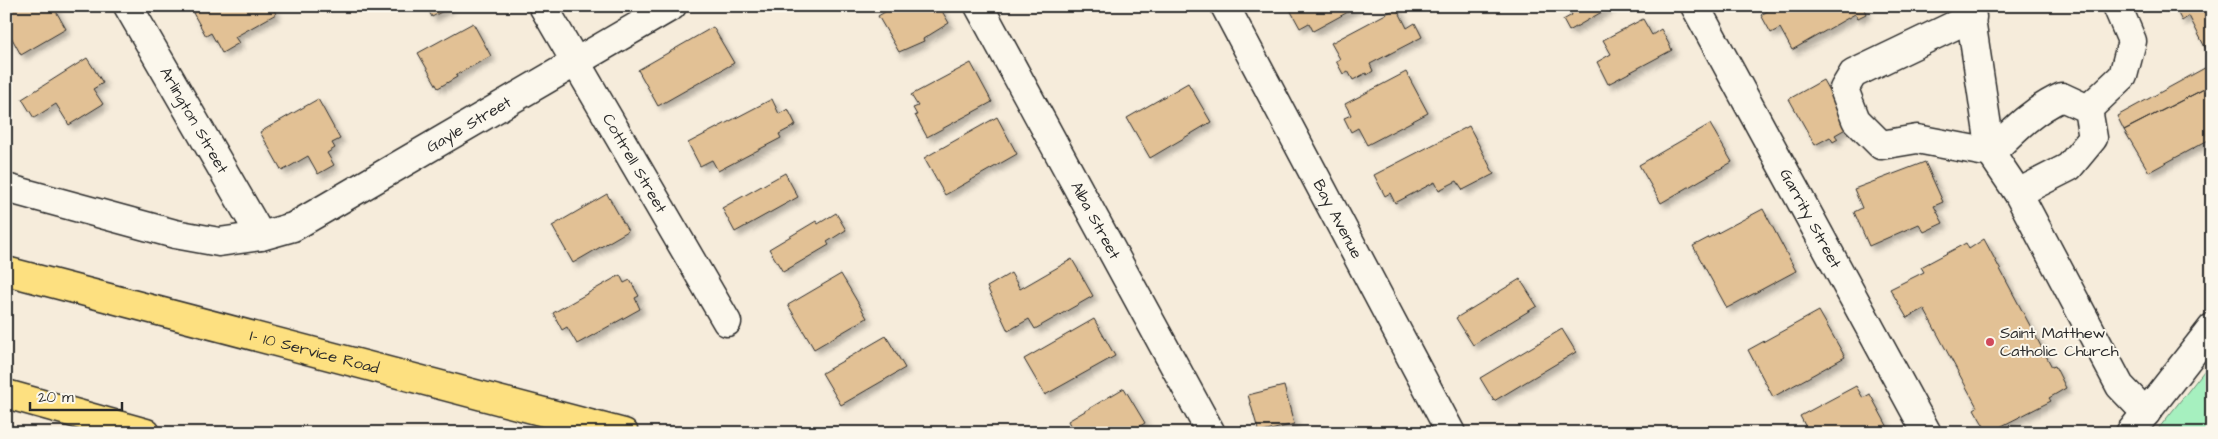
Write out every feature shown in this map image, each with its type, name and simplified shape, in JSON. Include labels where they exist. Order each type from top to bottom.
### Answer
[{"type":"main road","name":"I- 10 Service Road","points":[[6,271],[624,433]]},
{"type":"main road","points":[[6,394],[146,433]]},
{"type":"street","name":"Arlington Street","points":[[128,6],[261,236]]},
{"type":"street","name":"Cottrell Street","points":[[543,6],[727,322]]},
{"type":"street","name":"Gayle Street","points":[[6,188],[175,234],[219,242],[261,236],[293,227],[672,6]]},
{"type":"street","name":"Alba Street","points":[[979,6],[1211,433]]},
{"type":"street","name":"Bay Avenue","points":[[1225,6],[1451,433]]},
{"type":"street","name":"Garrity Street","points":[[1695,6],[1927,433]]},
{"type":"street","points":[[2088,109],[2123,76],[2132,41],[2118,6]]},
{"type":"street","points":[[1991,153],[1917,139],[1881,145],[1856,120],[1844,89],[1853,74],[1971,12],[1991,153],[2018,193],[2138,423],[2212,328]]},
{"type":"street","points":[[1991,153],[2044,105],[2062,97],[2088,109]]},
{"type":"street","points":[[2018,193],[2069,167],[2093,138],[2088,109]]},
{"type":"green space","points":[[2212,361],[2212,433],[2155,433]]},
{"type":"building","points":[[16,6],[53,6],[66,29],[21,55],[9,33],[6,34],[6,12]]},
{"type":"building","points":[[206,6],[272,6],[276,14],[235,37],[239,43],[222,53],[211,33],[206,36],[193,13]]},
{"type":"building","points":[[426,6],[452,6],[432,17]]},
{"type":"building","points":[[895,6],[939,6],[949,23],[923,39],[924,41],[899,52],[878,16]]},
{"type":"building","points":[[1288,6],[1359,6],[1313,31],[1309,23],[1300,28]]},
{"type":"building","points":[[1567,6],[1612,6],[1569,31],[1563,20],[1572,15]]},
{"type":"building","points":[[1767,6],[1869,6],[1864,9],[1866,14],[1858,18],[1855,14],[1792,50],[1780,28],[1771,33],[1761,15],[1769,10]]},
{"type":"building","points":[[2174,6],[2212,6],[2209,8],[2212,12],[2212,61],[2189,16],[2182,21]]},
{"type":"building","points":[[1397,8],[1407,28],[1415,23],[1422,37],[1370,64],[1373,71],[1367,75],[1366,73],[1353,80],[1348,71],[1343,74],[1336,61],[1340,59],[1331,43]]},
{"type":"building","points":[[1643,19],[1652,35],[1661,29],[1672,50],[1608,84],[1597,62],[1611,54],[1603,40]]},
{"type":"building","points":[[473,23],[491,56],[456,75],[457,77],[438,88],[418,53]]},
{"type":"building","points":[[713,27],[734,63],[658,106],[638,70]]},
{"type":"building","points":[[87,58],[103,83],[93,89],[103,104],[69,125],[56,104],[34,118],[22,99]]},
{"type":"building","points":[[971,63],[992,102],[927,137],[915,115],[917,115],[913,108],[918,106],[911,95]]},
{"type":"building","points":[[2212,64],[2212,85],[2124,130],[2117,116]]},
{"type":"building","points":[[1406,72],[1428,113],[1367,145],[1358,128],[1351,132],[1344,118],[1351,115],[1345,104]]},
{"type":"building","points":[[1823,80],[1849,127],[1835,135],[1838,139],[1833,142],[1830,137],[1815,145],[1789,99]]},
{"type":"building","points":[[1188,83],[1211,122],[1150,158],[1127,118]]},
{"type":"building","points":[[2212,85],[2212,138],[2149,172],[2124,130]]},
{"type":"building","points":[[318,99],[340,139],[332,143],[335,148],[327,153],[334,165],[318,174],[308,156],[282,171],[260,132]]},
{"type":"building","points":[[772,99],[779,114],[788,109],[796,125],[779,134],[781,138],[718,171],[712,160],[700,166],[688,143]]},
{"type":"building","points":[[997,117],[1017,154],[945,195],[924,158]]},
{"type":"building","points":[[1710,124],[1732,162],[1661,203],[1639,165]]},
{"type":"building","points":[[1469,126],[1494,174],[1463,190],[1457,181],[1439,190],[1435,182],[1395,203],[1390,193],[1385,196],[1374,175]]},
{"type":"building","points":[[1925,162],[1943,202],[1934,206],[1943,223],[1924,232],[1919,224],[1869,246],[1854,212],[1862,208],[1854,189]]},
{"type":"building","points":[[785,173],[798,197],[735,232],[722,208]]},
{"type":"building","points":[[607,194],[628,231],[573,263],[552,226]]},
{"type":"building","points":[[1763,209],[1796,271],[1727,308],[1693,246]]},
{"type":"building","points":[[836,213],[846,230],[827,242],[829,245],[783,272],[769,249],[816,221],[818,224]]},
{"type":"building","name":"Saint Matthew Catholic Church","points":[[1984,239],[2052,367],[2055,366],[2066,388],[2049,398],[2051,401],[1988,433],[1974,409],[1977,407],[1924,309],[1907,318],[1890,289],[1924,272],[1921,267],[1966,243],[1969,249]]},
{"type":"building","points":[[1072,259],[1093,296],[1035,329],[1029,319],[1008,331],[987,287],[1011,273],[1020,289]]},
{"type":"building","points":[[841,274],[867,318],[814,349],[788,305]]},
{"type":"building","points":[[620,275],[624,283],[630,280],[639,296],[635,298],[640,309],[577,344],[567,327],[562,330],[553,313]]},
{"type":"building","points":[[1520,279],[1537,306],[1473,345],[1456,318]]},
{"type":"building","points":[[1819,311],[1845,357],[1773,397],[1748,350]]},
{"type":"building","points":[[1094,319],[1115,356],[1045,395],[1024,359]]},
{"type":"building","points":[[1562,329],[1576,352],[1494,401],[1480,378]]},
{"type":"building","points":[[886,336],[905,368],[841,405],[822,373]]},
{"type":"building","points":[[1284,386],[1294,424],[1259,433],[1248,395]]},
{"type":"building","points":[[1856,386],[1863,398],[1870,394],[1891,433],[1809,433],[1800,416]]},
{"type":"building","points":[[1124,388],[1145,423],[1129,433],[1074,433],[1068,421]]},
{"type":"place","name":"Saint Matthew Catholic Church","points":[[1990,342]]}]
